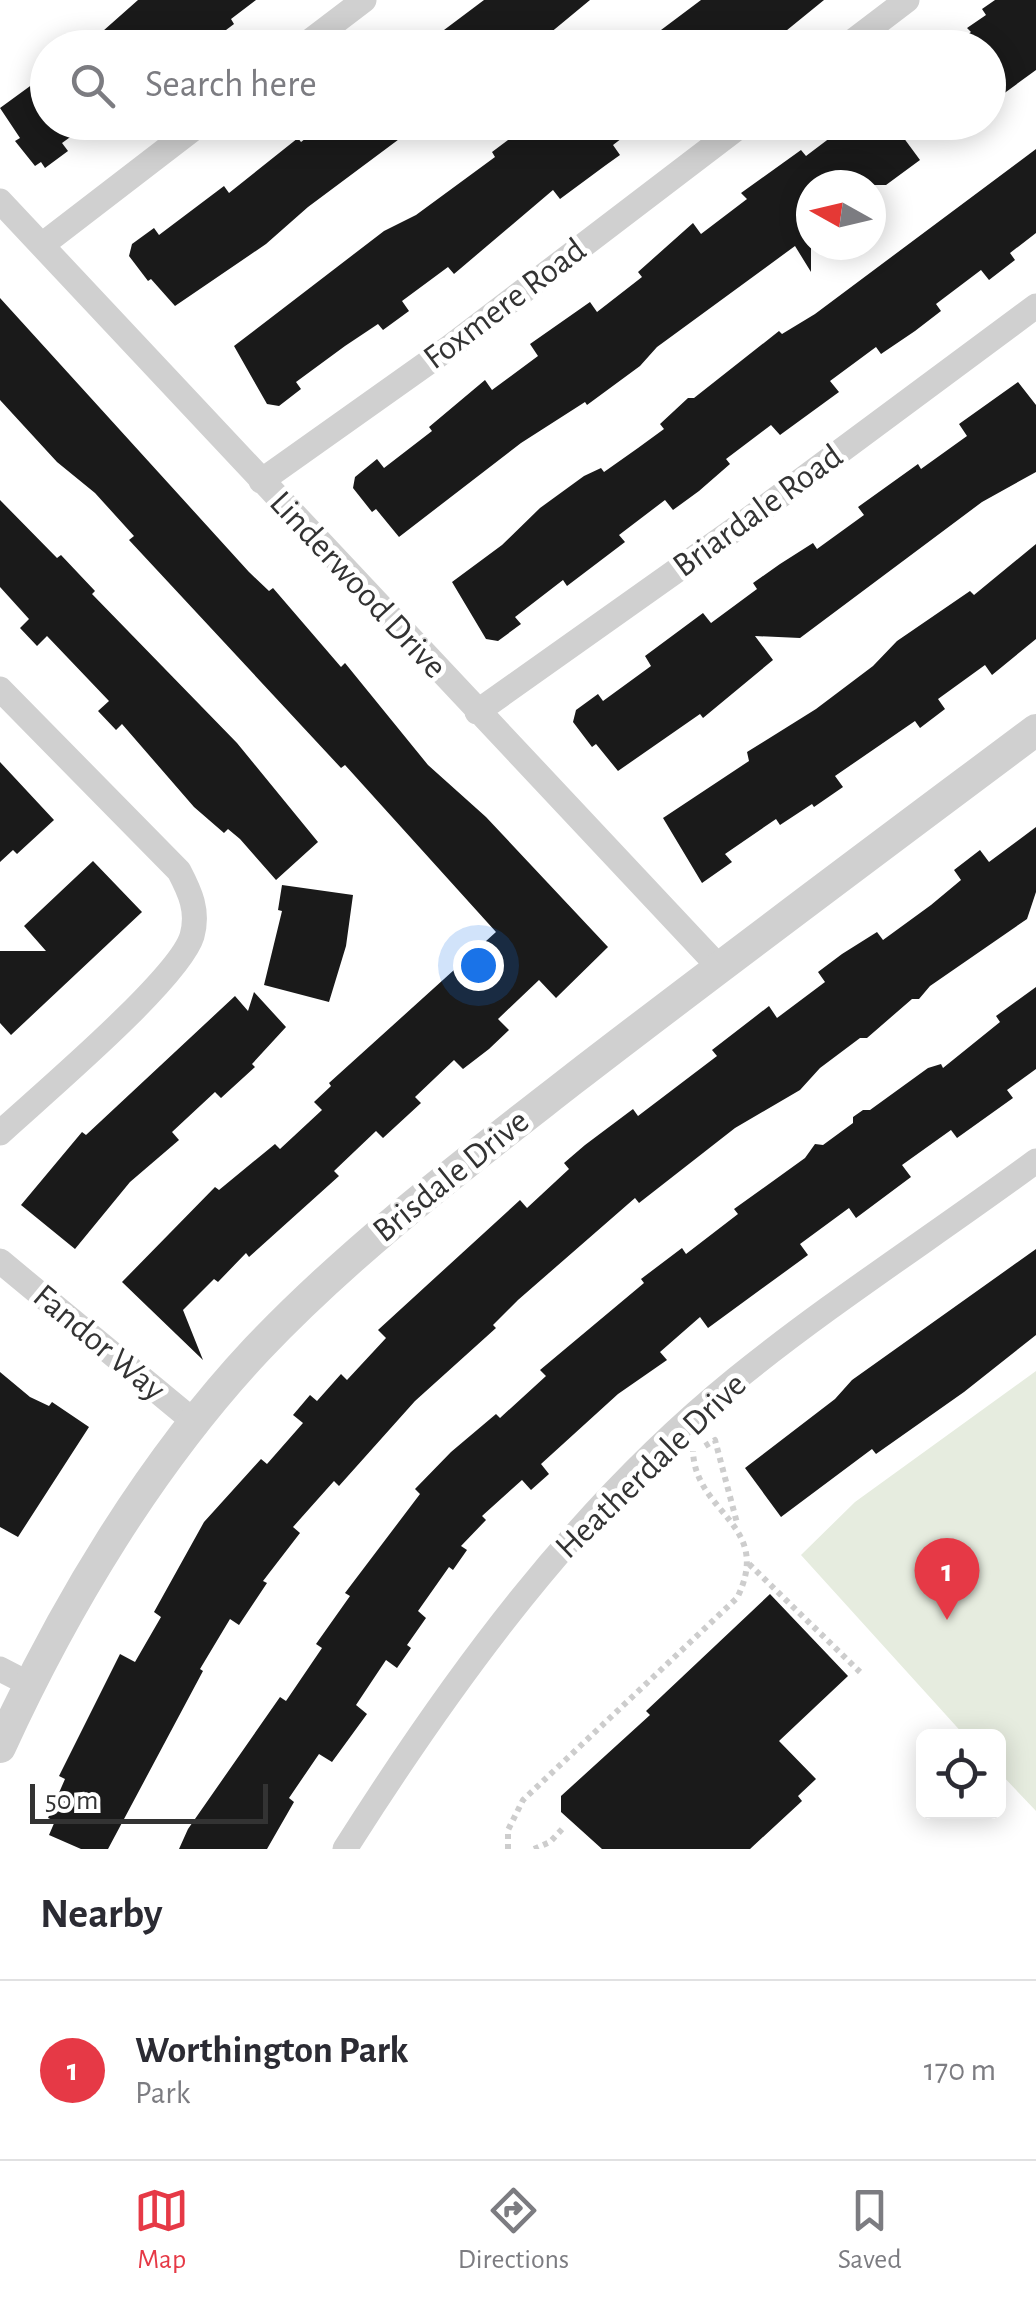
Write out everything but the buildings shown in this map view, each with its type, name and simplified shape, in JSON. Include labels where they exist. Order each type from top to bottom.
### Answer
[{"type":"street","points":[[325,30],[364,0]]},
{"type":"street","points":[[868,30],[907,0]]},
{"type":"street","points":[[42,245],[179,140]]},
{"type":"street","name":"Foxmere Road","points":[[261,481],[450,346],[721,140]]},
{"type":"street","name":"Linderwood Drive","points":[[0,202],[719,967]]},
{"type":"street","name":"Briardale Road","points":[[477,712],[745,522],[1036,306]]},
{"type":"street","points":[[0,689],[180,870],[195,902],[192,936],[172,972],[0,1133]]},
{"type":"street","name":"Brisdale Drive","points":[[0,1747],[14,1676],[119,1526],[256,1350],[389,1222],[719,967],[1036,730]]},
{"type":"street","name":"Heatherdale Drive","points":[[345,1849],[500,1627],[566,1541],[736,1379],[1036,1162]]},
{"type":"street","name":"Fandor Way","points":[[0,1261],[197,1424]]},
{"type":"path","points":[[686,1424],[699,1484],[738,1529]]},
{"type":"path","points":[[694,1452],[714,1440],[748,1564],[860,1672]]},
{"type":"path","points":[[508,1849],[508,1830],[523,1800],[737,1598],[748,1564]]},
{"type":"path","points":[[534,1849],[550,1842],[565,1826]]},
{"type":"shaded area","points":[[1036,1371],[1036,1811],[1006,1779],[1006,1729],[959,1729],[801,1555],[855,1502]]},
{"type":"place","name":"Worthington Park","points":[[947,1620]]}]
